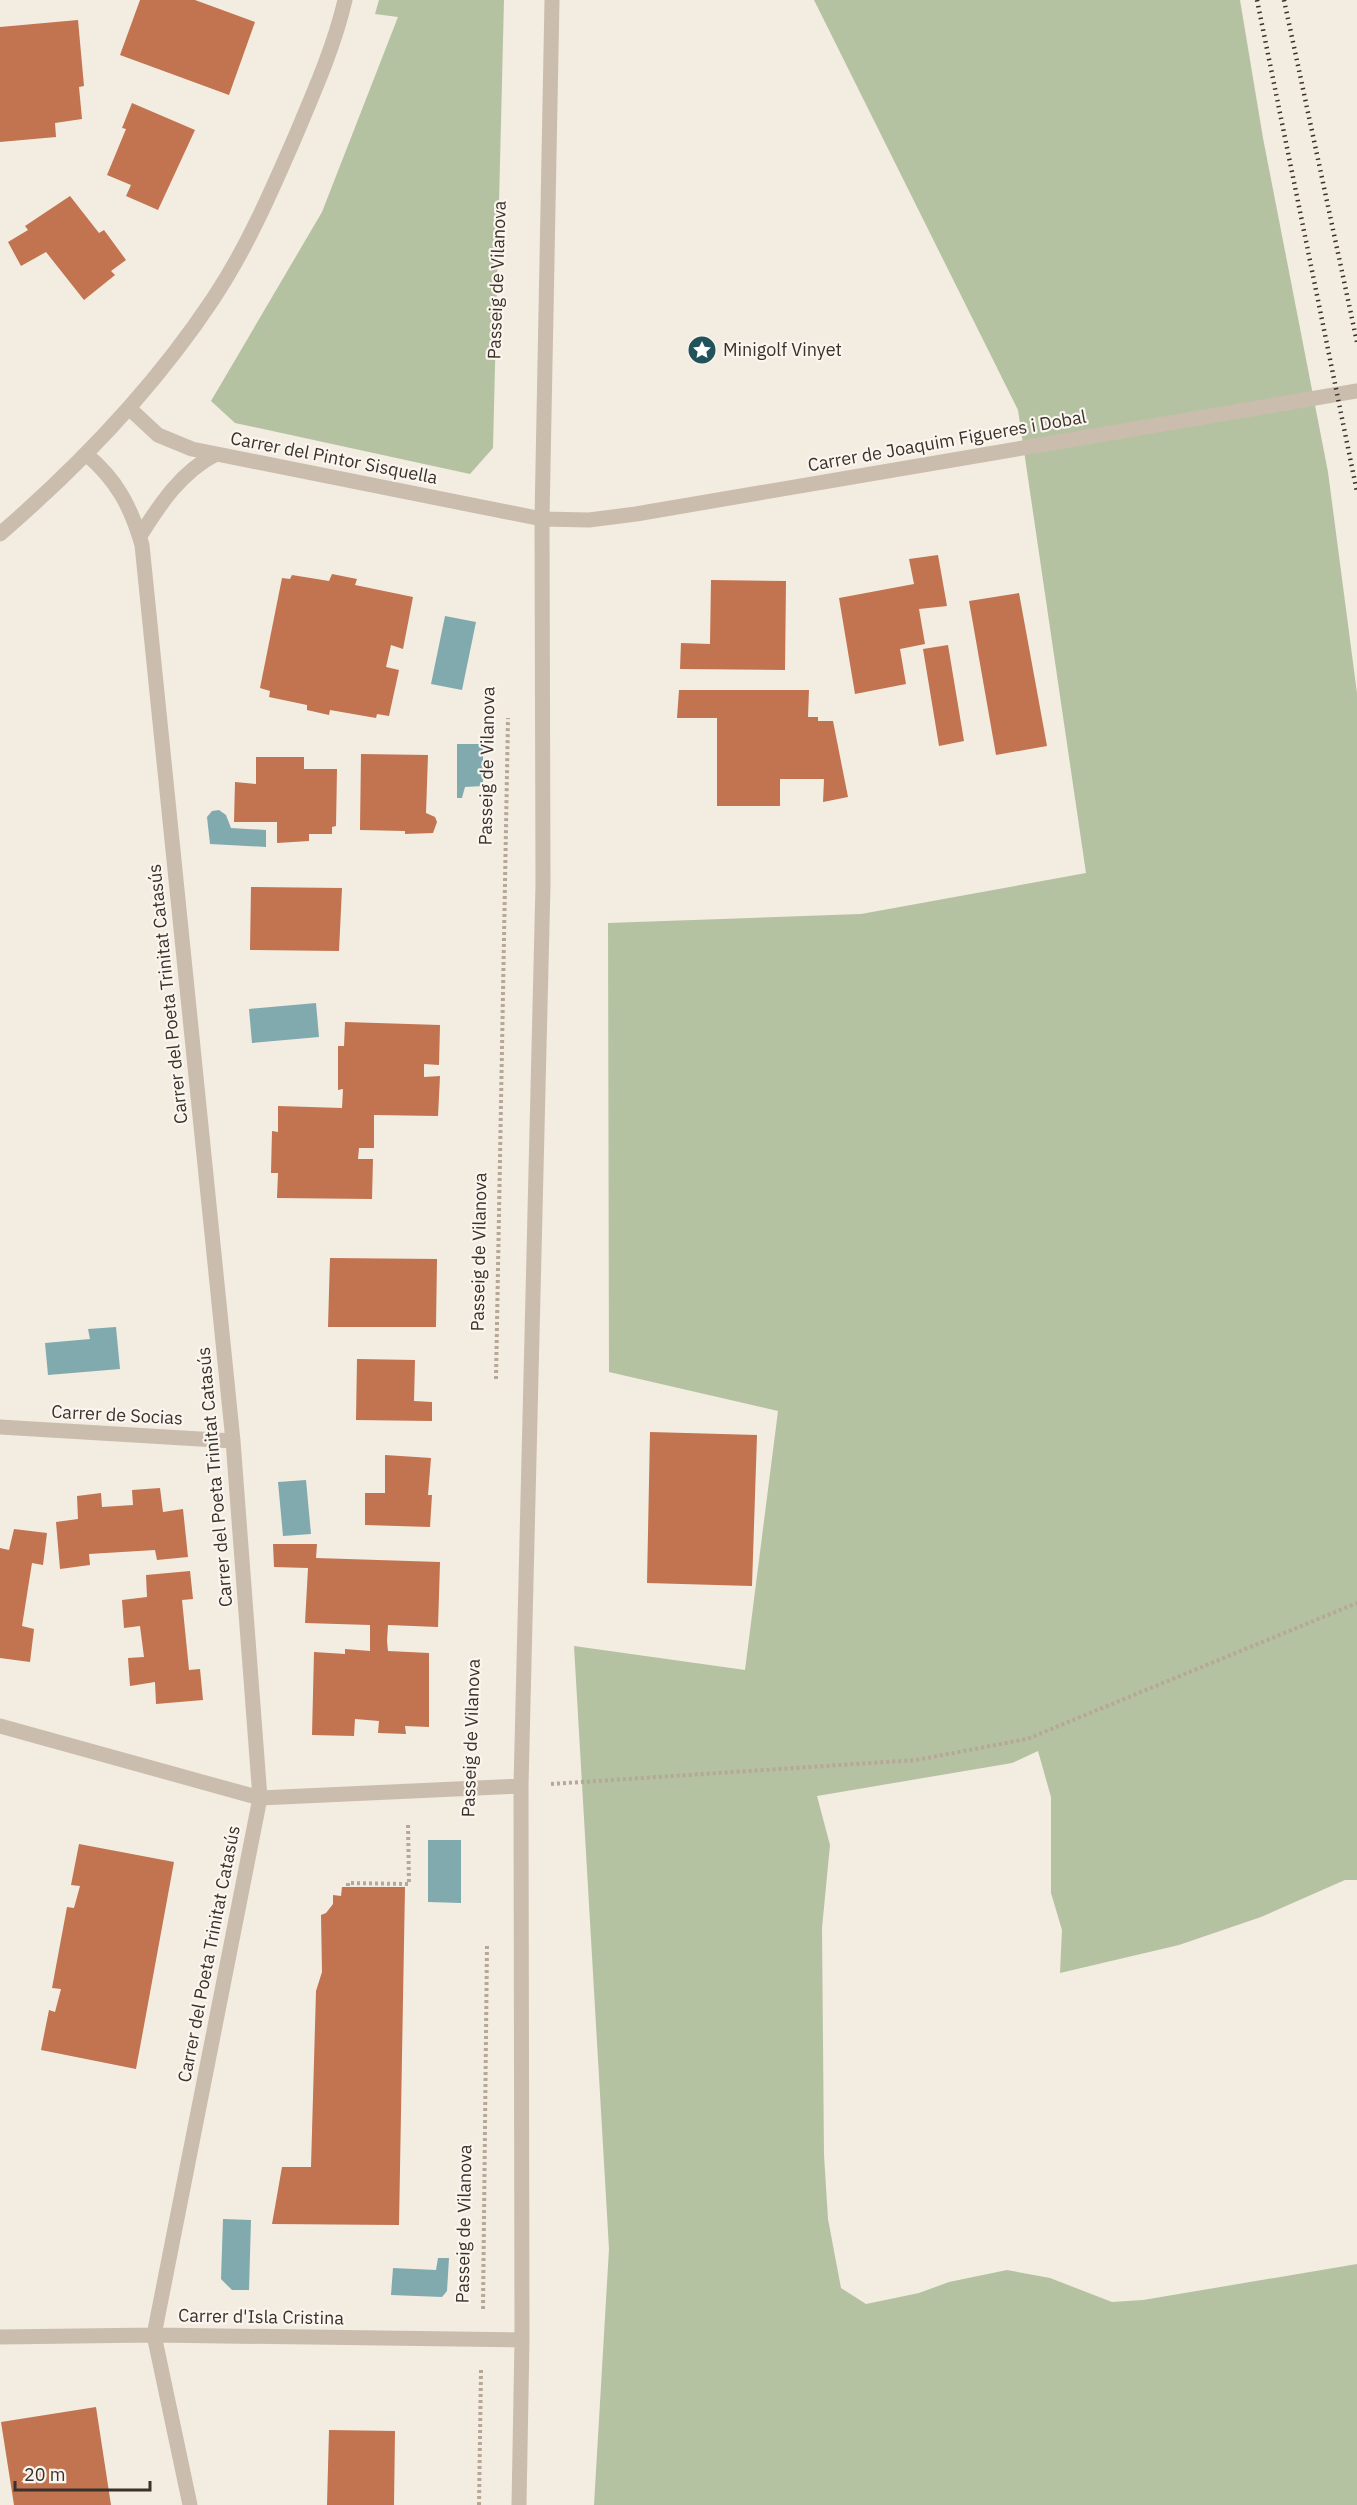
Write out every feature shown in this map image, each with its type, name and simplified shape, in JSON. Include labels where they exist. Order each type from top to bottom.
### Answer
[{"type":"street","points":[[0,534],[86,454],[130,409],[214,299],[261,217],[305,114],[339,26],[345,0]]},
{"type":"street","points":[[519,2505],[522,2340],[521,1786],[543,884],[542,519],[552,0]]},
{"type":"street","name":"Carrer de Joaquim Figueres i Dobal","points":[[542,519],[589,520],[636,514],[1357,391]]},
{"type":"street","name":"Carrer del Pintor Sisquella","points":[[130,409],[158,435],[192,449],[542,519]]},
{"type":"street","name":"Carrer del Poeta Trinitat Catasús","points":[[86,454],[121,490],[134,514],[140,536],[233,1441],[260,1798],[154,2335],[189,2505]]},
{"type":"street","points":[[140,536],[159,506],[184,476],[216,454]]},
{"type":"street","name":"Carrer de Socias","points":[[0,1427],[233,1441]]},
{"type":"street","points":[[0,1726],[260,1798],[521,1786]]},
{"type":"street","name":"Carrer d'Isla Cristina","points":[[0,2337],[154,2335],[522,2340]]},
{"type":"path","name":"Passeig de Vilanova","points":[[496,1381],[508,707]]},
{"type":"path","points":[[521,1786],[916,1760],[1027,1739],[1357,1603]]},
{"type":"path","points":[[348,1886],[348,1883],[409,1884],[408,1791]]},
{"type":"path","name":"Passeig de Vilanova","points":[[479,2505],[487,1941]]},
{"type":"green space","points":[[379,0],[504,0],[493,448],[470,474],[235,423],[211,401],[322,212],[398,17],[375,14]]},
{"type":"green space","points":[[814,0],[1240,0],[1263,138],[1328,472],[1357,693],[1357,1880],[1345,1880],[1261,1917],[1179,1945],[1060,1973],[1062,1930],[1051,1893],[1051,1797],[1038,1751],[1012,1763],[817,1796],[830,1845],[822,1928],[824,2155],[828,2219],[841,2288],[866,2304],[919,2293],[949,2282],[1007,2270],[1050,2278],[1112,2302],[1143,2300],[1357,2264],[1357,2505],[594,2505],[609,2249],[574,1646],[745,1670],[778,1411],[609,1372],[608,923],[861,914],[1086,873],[1018,410]]},
{"type":"water","points":[[445,616],[476,622],[462,690],[431,684]]},
{"type":"water","points":[[457,744],[483,744],[483,786],[465,787],[462,798],[457,798]]},
{"type":"water","points":[[219,810],[226,815],[231,828],[266,830],[266,847],[210,844],[207,817],[212,811]]},
{"type":"water","points":[[316,1003],[319,1037],[252,1043],[249,1009]]},
{"type":"water","points":[[116,1327],[120,1369],[48,1375],[45,1343],[90,1339],[88,1329]]},
{"type":"water","points":[[306,1480],[311,1534],[283,1536],[278,1482]]},
{"type":"water","points":[[428,1840],[461,1840],[461,1903],[428,1902]]},
{"type":"water","points":[[223,2219],[251,2220],[249,2290],[232,2290],[221,2279]]},
{"type":"water","points":[[438,2258],[449,2258],[447,2291],[442,2297],[391,2295],[393,2268],[436,2270]]},
{"type":"building","points":[[140,0],[195,0],[255,22],[229,95],[120,55]]},
{"type":"building","points":[[78,20],[84,86],[79,87],[82,119],[55,123],[56,137],[0,142],[0,27]]},
{"type":"building","points":[[132,103],[195,130],[158,210],[126,196],[131,185],[107,175],[126,129],[122,128]]},
{"type":"building","points":[[70,196],[99,233],[104,230],[126,260],[111,271],[115,275],[84,300],[46,252],[21,266],[8,242],[28,230],[25,226]]},
{"type":"building","points":[[938,555],[947,606],[919,609],[925,644],[900,649],[906,684],[855,694],[839,598],[914,584],[909,559]]},
{"type":"building","points":[[332,574],[357,579],[355,585],[413,597],[403,649],[391,645],[386,667],[399,670],[389,716],[377,714],[376,718],[330,710],[329,715],[307,710],[307,705],[269,697],[270,691],[260,688],[282,578],[290,579],[292,575],[329,581]]},
{"type":"building","points":[[711,580],[786,581],[785,670],[680,669],[681,643],[710,644]]},
{"type":"building","points":[[1019,593],[1047,746],[996,755],[969,601]]},
{"type":"building","points":[[948,645],[964,741],[939,746],[923,649]]},
{"type":"building","points":[[679,690],[809,690],[808,717],[818,717],[818,721],[833,721],[848,797],[823,802],[824,779],[780,779],[780,806],[717,806],[717,718],[677,718]]},
{"type":"building","points":[[361,754],[428,755],[426,813],[435,817],[437,822],[433,833],[405,834],[405,831],[360,830]]},
{"type":"building","points":[[256,757],[304,757],[304,769],[337,769],[336,826],[332,827],[332,834],[309,834],[309,841],[277,843],[277,822],[234,822],[235,782],[256,784]]},
{"type":"building","points":[[251,887],[342,888],[339,951],[250,950]]},
{"type":"building","points":[[345,1022],[440,1025],[439,1065],[424,1064],[424,1077],[440,1076],[438,1116],[374,1115],[374,1148],[359,1148],[358,1159],[373,1159],[372,1199],[277,1198],[278,1173],[271,1173],[272,1131],[278,1132],[278,1106],[342,1108],[343,1089],[338,1090],[338,1046],[344,1046]]},
{"type":"building","points":[[330,1258],[437,1259],[436,1327],[328,1327]]},
{"type":"building","points":[[357,1359],[415,1360],[414,1401],[432,1402],[432,1421],[356,1420]]},
{"type":"building","points":[[650,1432],[757,1435],[752,1586],[647,1583]]},
{"type":"building","points":[[385,1455],[431,1458],[428,1495],[432,1495],[430,1527],[365,1525],[365,1493],[385,1493]]},
{"type":"building","points":[[160,1488],[163,1512],[183,1509],[188,1557],[157,1560],[155,1550],[89,1554],[90,1565],[60,1569],[56,1522],[78,1519],[77,1496],[101,1493],[102,1507],[133,1505],[132,1490]]},
{"type":"building","points":[[14,1529],[47,1533],[43,1565],[32,1563],[22,1626],[34,1629],[30,1662],[0,1658],[0,1548],[9,1550]]},
{"type":"building","points":[[273,1544],[317,1544],[316,1558],[440,1562],[438,1627],[388,1625],[388,1651],[429,1653],[429,1727],[405,1726],[406,1734],[378,1733],[379,1721],[355,1719],[354,1736],[312,1735],[314,1652],[345,1654],[345,1649],[370,1651],[370,1625],[305,1623],[308,1568],[274,1567]]},
{"type":"building","points":[[190,1571],[193,1599],[182,1600],[189,1670],[200,1669],[203,1700],[156,1704],[155,1682],[130,1686],[128,1658],[144,1657],[140,1626],[124,1628],[122,1600],[147,1597],[146,1575]]},
{"type":"building","points":[[79,1844],[174,1862],[136,2069],[41,2050],[49,2010],[55,2012],[61,1989],[52,1988],[67,1907],[74,1908],[80,1886],[71,1885]]},
{"type":"building","points":[[342,1887],[405,1887],[399,2225],[272,2224],[282,2167],[311,2167],[316,1991],[322,1972],[321,1915],[326,1913],[333,1904],[333,1895],[341,1896]]},
{"type":"building","points":[[96,2407],[111,2505],[14,2505],[1,2422]]},
{"type":"building","points":[[329,2430],[395,2431],[394,2505],[327,2505]]},
{"type":"railway","points":[[1257,0],[1357,492]]},
{"type":"railway","points":[[1284,0],[1357,342]]},
{"type":"place","name":"Minigolf Vinyet","points":[[702,350]]}]
